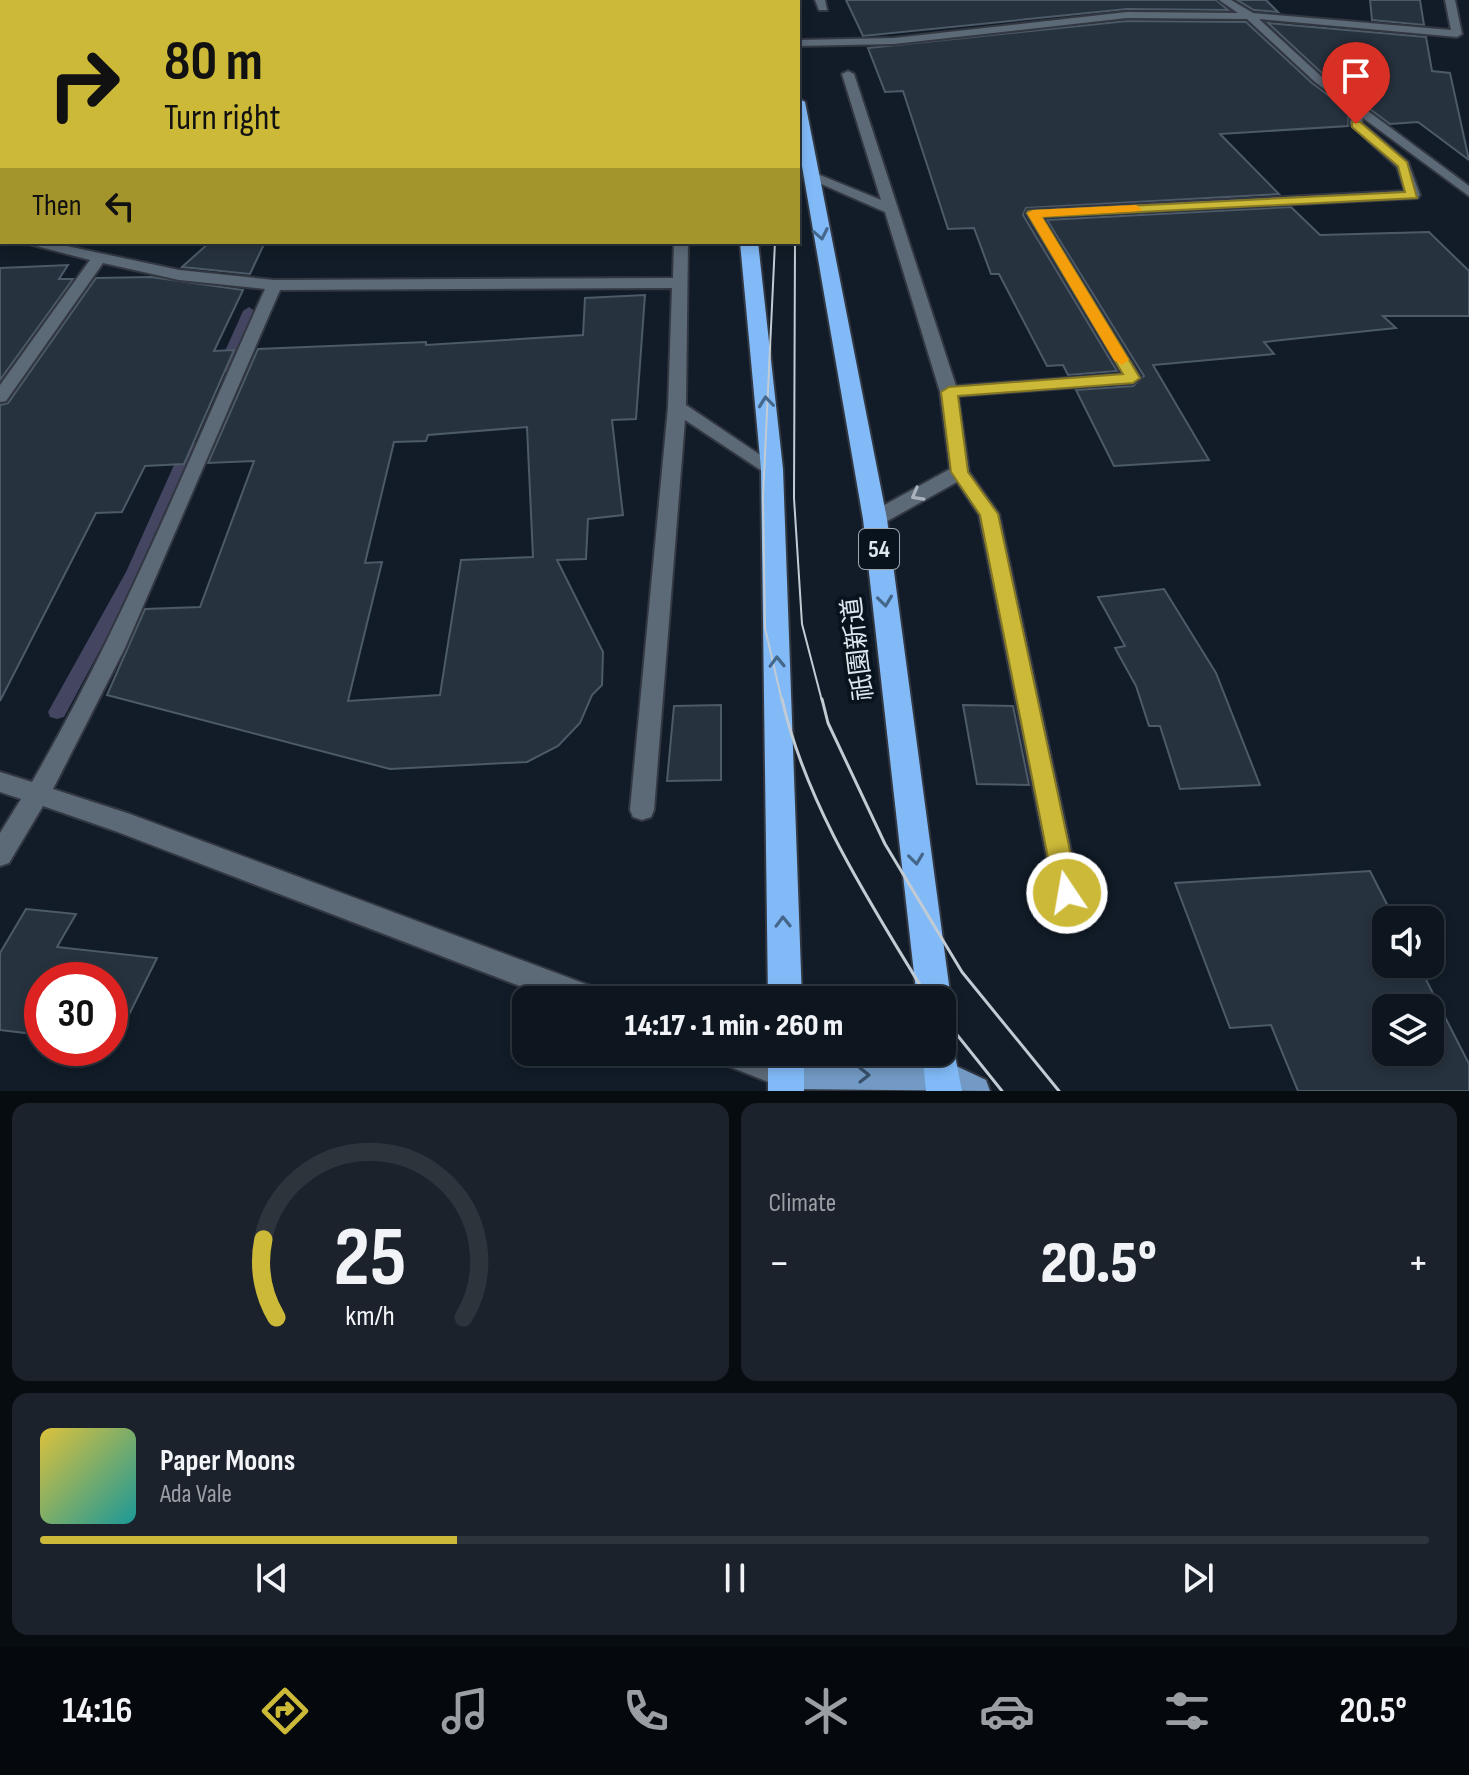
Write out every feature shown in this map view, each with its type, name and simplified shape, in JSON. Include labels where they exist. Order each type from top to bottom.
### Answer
[{"type":"highway","name":"祇園新道","points":[[800,114],[875,519],[932,986]]},
{"type":"highway","points":[[749,244],[772,469],[785,986]]},
{"type":"main road","points":[[790,1077],[942,1073],[975,1091]]},
{"type":"street","points":[[1224,0],[1249,15],[1318,79],[1469,192]]},
{"type":"street","points":[[800,43],[894,41],[1127,15],[1249,15],[1359,21],[1457,34],[1450,0]]},
{"type":"street","points":[[848,74],[949,392],[960,472],[989,514],[1067,893]]},
{"type":"street","points":[[949,392],[1133,378],[1033,213],[1413,195],[1403,165],[1356,124],[1358,109]]},
{"type":"street","points":[[1444,173],[1469,170]]},
{"type":"street","points":[[810,176],[890,209]]},
{"type":"street","points":[[36,244],[179,275],[274,285],[680,283]]},
{"type":"street","points":[[642,810],[677,407],[681,244]]},
{"type":"street","points":[[0,397],[98,259]]},
{"type":"street","points":[[0,855],[39,795],[128,615],[274,285]]},
{"type":"street","points":[[677,407],[772,469]]},
{"type":"street","points":[[875,519],[960,472]]},
{"type":"street","points":[[0,782],[121,822],[554,986]]},
{"type":"street","points":[[763,1066],[790,1077]]},
{"type":"building","points":[[846,0],[1216,0],[1228,10],[1127,9],[863,36]]},
{"type":"building","points":[[1237,0],[1266,0],[1278,12],[1254,10]]},
{"type":"building","points":[[1370,0],[1420,0],[1424,25],[1372,20]]},
{"type":"building","points":[[1127,21],[1246,22],[1312,83],[1349,111],[1348,126],[1220,134],[1279,194],[1026,208],[1023,215],[1117,371],[1068,375],[1063,365],[1047,366],[999,274],[991,274],[974,228],[948,229],[903,91],[885,92],[868,48]]},
{"type":"building","points":[[1268,23],[1426,37],[1432,71],[1450,73],[1469,160],[1418,122],[1390,124],[1324,75]]},
{"type":"building","points":[[1291,207],[1320,235],[1429,232],[1469,271],[1469,316],[1383,316],[1396,328],[1264,342],[1274,354],[1153,365],[1209,460],[1114,466],[1076,390],[1133,386],[1144,376],[1047,220]]},
{"type":"building","points":[[208,244],[264,244],[250,274],[182,267]]},
{"type":"building","points":[[68,265],[59,279],[73,279],[0,380],[0,268]]},
{"type":"building","points":[[151,277],[243,290],[214,351],[234,350],[184,464],[145,466],[122,512],[96,513],[0,701],[0,405],[8,403],[96,278]]},
{"type":"building","points":[[645,295],[636,419],[612,420],[623,515],[588,519],[586,559],[557,560],[603,652],[602,685],[592,695],[580,723],[558,746],[527,762],[390,769],[107,695],[145,609],[200,607],[254,461],[208,463],[258,349],[426,342],[426,345],[583,335],[585,298]],"holes":[[[527,427],[533,557],[461,560],[440,695],[348,701],[382,562],[365,563],[394,442],[426,441],[428,435]]]},
{"type":"building","points":[[1164,589],[1216,673],[1260,785],[1180,789],[1160,726],[1149,726],[1136,686],[1115,648],[1125,646],[1098,597]]},
{"type":"building","points":[[721,705],[721,780],[667,781],[674,706]]},
{"type":"building","points":[[963,705],[1013,706],[1029,785],[977,784]]},
{"type":"building","points":[[1370,871],[1388,906],[1372,906],[1372,978],[1425,978],[1433,994],[1372,994],[1372,1066],[1444,1066],[1444,1015],[1469,1064],[1469,1091],[1298,1091],[1271,1025],[1230,1028],[1175,883]]},
{"type":"building","points":[[26,909],[76,914],[57,947],[157,958],[128,1017],[128,962],[24,962],[24,1033],[0,1030],[0,953]]},
{"type":"waterway","points":[[224,369],[249,311]]},
{"type":"waterway","points":[[57,712],[134,572],[190,445]]},
{"type":"tram line","points":[[775,244],[763,497],[765,628],[782,701]]},
{"type":"tram line","points":[[795,244],[794,498],[802,624],[822,701]]},
{"type":"tram line","points":[[782,699],[793,739],[824,817],[864,892],[921,986]]},
{"type":"tram line","points":[[822,699],[828,723],[885,844],[962,972],[1059,1091]]},
{"type":"tram line","points":[[956,1034],[1002,1091]]},
{"type":"slow traffic","points":[[1122,360],[1033,213],[1136,209]]},
{"type":"route","points":[[1067,893],[989,514],[960,472],[949,392],[1133,378],[1033,213],[1413,195],[1403,165],[1356,124]]}]
